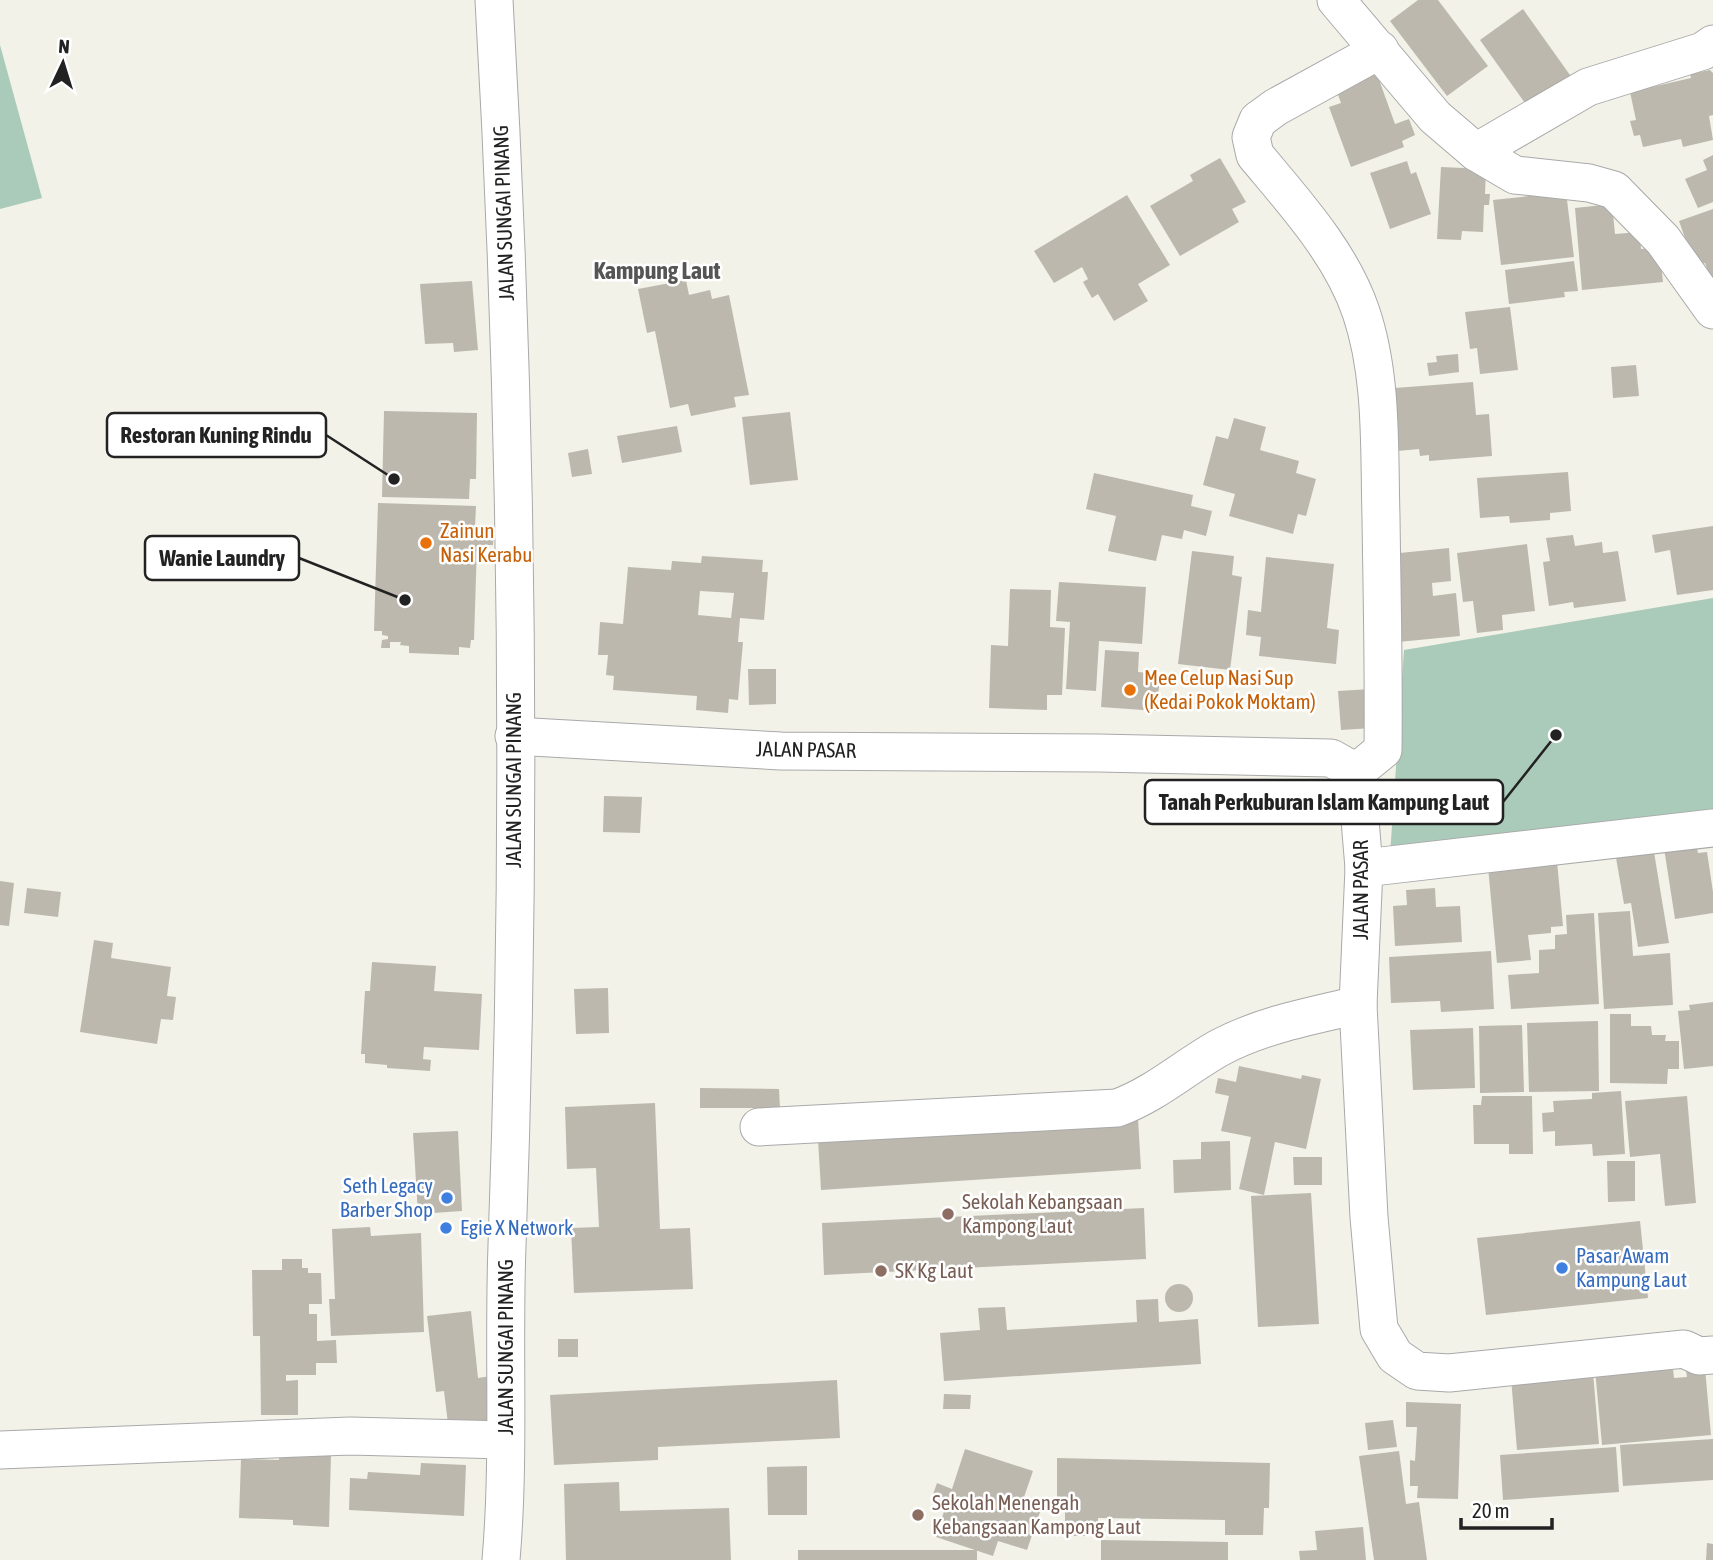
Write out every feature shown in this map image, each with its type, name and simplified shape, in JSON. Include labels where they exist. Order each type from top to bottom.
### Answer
[{"type":"street","name":"JALAN SUNGAI PINANG","points":[[494,0],[508,299],[514,736],[514,1020],[506,1261],[506,1505],[501,1560]]},
{"type":"street","points":[[1336,0],[1434,117],[1476,152],[1515,175],[1589,183],[1614,190],[1663,240],[1713,310]]},
{"type":"street","points":[[1476,152],[1588,88],[1703,51],[1713,44]]},
{"type":"street","points":[[1356,772],[1383,750],[1380,458],[1371,348],[1360,310],[1344,275],[1325,242],[1255,155],[1251,137],[1258,120],[1276,107],[1380,50]]},
{"type":"street","name":"JALAN PASAR","points":[[514,736],[781,751],[1084,752],[1331,758],[1356,772],[1364,868],[1358,1005],[1369,1217],[1379,1329],[1395,1356],[1417,1371],[1450,1373],[1684,1349],[1699,1356],[1713,1355]]},
{"type":"street","points":[[1364,868],[1713,828]]},
{"type":"street","points":[[759,1127],[1117,1108],[1141,1097],[1246,1035],[1358,1005]]},
{"type":"street","points":[[0,1450],[350,1436],[505,1440]]},
{"type":"green space","points":[[0,45],[42,198],[0,209]]},
{"type":"green space","points":[[1713,598],[1713,821],[1390,855],[1404,650]]},
{"type":"building","points":[[1418,0],[1438,0],[1488,66],[1447,96],[1390,21]]},
{"type":"building","points":[[1523,9],[1575,82],[1532,113],[1480,40]]},
{"type":"building","points":[[1710,70],[1713,73],[1713,115],[1709,116],[1713,140],[1683,147],[1681,139],[1643,147],[1640,135],[1634,136],[1630,121],[1636,120],[1630,92],[1691,78],[1690,74]]},
{"type":"building","points":[[1377,74],[1395,124],[1409,119],[1415,135],[1402,141],[1404,147],[1351,167],[1329,107],[1341,103],[1336,89]]},
{"type":"building","points":[[1713,155],[1713,202],[1698,208],[1685,179],[1707,170],[1703,160]]},
{"type":"building","points":[[1220,158],[1246,202],[1232,209],[1239,222],[1180,256],[1150,206],[1193,181],[1190,175]]},
{"type":"building","points":[[1407,161],[1411,174],[1416,172],[1431,214],[1390,229],[1370,173]]},
{"type":"building","points":[[1441,167],[1486,169],[1485,194],[1490,194],[1489,205],[1484,205],[1483,232],[1462,231],[1461,240],[1437,239]]},
{"type":"building","points":[[1566,192],[1574,257],[1501,265],[1493,200]]},
{"type":"building","points":[[1127,195],[1170,265],[1138,284],[1148,301],[1114,321],[1098,294],[1092,298],[1083,282],[1088,279],[1082,267],[1054,283],[1034,251]]},
{"type":"building","points":[[1612,204],[1615,234],[1640,232],[1641,249],[1659,247],[1663,282],[1582,290],[1575,208]]},
{"type":"building","points":[[1713,209],[1713,286],[1705,263],[1695,266],[1679,221]]},
{"type":"building","points":[[1574,261],[1578,291],[1564,292],[1565,297],[1509,304],[1505,270]]},
{"type":"building","points":[[686,280],[689,295],[710,290],[712,299],[729,295],[749,395],[734,397],[736,407],[691,416],[688,404],[670,408],[655,331],[647,333],[638,289]]},
{"type":"building","points":[[472,281],[478,350],[454,352],[453,343],[425,344],[420,284]]},
{"type":"building","points":[[1510,307],[1518,370],[1480,374],[1477,348],[1470,349],[1465,312]]},
{"type":"building","points":[[1458,354],[1459,372],[1429,376],[1427,363],[1437,362],[1436,356]]},
{"type":"building","points":[[1636,365],[1639,396],[1613,398],[1611,367]]},
{"type":"building","points":[[1473,382],[1476,415],[1489,414],[1492,456],[1429,461],[1429,455],[1420,456],[1419,449],[1387,452],[1382,389]]},
{"type":"building","points":[[384,411],[477,413],[476,479],[470,479],[469,499],[382,497]]},
{"type":"building","points":[[790,412],[798,480],[750,485],[742,417]]},
{"type":"building","points":[[1234,418],[1266,427],[1260,450],[1299,461],[1296,473],[1316,479],[1306,516],[1298,514],[1293,534],[1229,516],[1235,494],[1203,485],[1216,436],[1228,439]]},
{"type":"building","points":[[677,426],[682,452],[622,463],[617,436]]},
{"type":"building","points":[[588,449],[592,474],[572,477],[568,453]]},
{"type":"building","points":[[1568,472],[1571,511],[1550,513],[1550,520],[1510,523],[1509,516],[1480,518],[1477,478]]},
{"type":"building","points":[[1094,473],[1193,495],[1191,506],[1212,511],[1206,536],[1184,530],[1182,539],[1162,535],[1156,561],[1108,551],[1116,516],[1086,509]]},
{"type":"building","points":[[378,503],[476,506],[475,527],[494,528],[493,545],[477,545],[474,640],[471,640],[470,648],[459,647],[459,655],[409,653],[409,646],[400,645],[401,642],[390,642],[390,648],[381,648],[382,640],[388,639],[388,636],[382,635],[382,631],[374,631]]},
{"type":"building","points":[[1713,526],[1713,590],[1677,595],[1670,550],[1655,553],[1652,535]]},
{"type":"building","points":[[1573,535],[1575,546],[1602,542],[1603,553],[1618,551],[1626,601],[1574,608],[1573,602],[1549,606],[1543,562],[1550,561],[1546,538]]},
{"type":"building","points":[[1527,544],[1535,611],[1502,615],[1503,630],[1477,633],[1473,601],[1463,602],[1457,553]]},
{"type":"building","points":[[1449,548],[1451,581],[1432,583],[1433,596],[1456,593],[1460,636],[1398,642],[1390,554]]},
{"type":"building","points":[[1192,551],[1234,556],[1232,575],[1242,577],[1230,670],[1178,664]]},
{"type":"building","points":[[702,556],[763,560],[762,572],[768,572],[764,620],[740,618],[738,642],[743,642],[738,700],[729,699],[728,713],[696,710],[697,696],[613,690],[614,676],[606,675],[608,655],[598,655],[600,622],[623,624],[628,567],[671,570],[672,561],[701,563]],"holes":[[[700,591],[734,593],[731,618],[698,615]]]},
{"type":"building","points":[[1266,557],[1334,564],[1327,628],[1339,630],[1336,664],[1259,656],[1261,637],[1246,635],[1248,610],[1261,612]]},
{"type":"building","points":[[1059,582],[1146,587],[1142,644],[1099,641],[1096,691],[1066,689],[1070,622],[1056,621]]},
{"type":"building","points":[[1010,589],[1051,590],[1050,627],[1065,628],[1062,695],[1047,695],[1047,710],[989,708],[991,645],[1008,646]]},
{"type":"building","name":"Mee Celup Nasi Sup (Kedai Pokok Moktam)","points":[[1105,650],[1139,652],[1138,672],[1160,674],[1157,711],[1101,707]]},
{"type":"building","points":[[748,669],[776,669],[776,704],[749,705]]},
{"type":"building","points":[[1371,689],[1373,728],[1341,730],[1338,691]]},
{"type":"building","points":[[604,796],[642,797],[640,833],[603,832]]},
{"type":"building","points":[[1696,843],[1698,853],[1707,852],[1713,913],[1675,919],[1664,848]]},
{"type":"building","points":[[1653,846],[1669,943],[1638,947],[1631,903],[1624,904],[1615,852]]},
{"type":"building","points":[[1557,861],[1563,926],[1551,927],[1551,933],[1528,935],[1531,960],[1497,963],[1488,867]]},
{"type":"building","points":[[0,881],[14,883],[9,926],[0,925]]},
{"type":"building","points":[[27,888],[61,892],[58,917],[24,913]]},
{"type":"building","points":[[1435,888],[1436,907],[1460,906],[1462,942],[1395,946],[1393,906],[1407,905],[1406,890]]},
{"type":"building","points":[[1630,911],[1633,956],[1670,953],[1673,1005],[1604,1009],[1598,913]]},
{"type":"building","points":[[1594,913],[1599,1004],[1511,1009],[1508,975],[1539,973],[1539,950],[1555,949],[1555,935],[1567,934],[1566,915]]},
{"type":"building","points":[[94,940],[113,943],[111,958],[171,967],[167,996],[176,997],[173,1020],[161,1019],[157,1044],[80,1032]]},
{"type":"building","points":[[1491,951],[1494,1009],[1441,1012],[1440,1001],[1391,1003],[1389,957]]},
{"type":"building","points":[[372,962],[436,966],[434,991],[482,994],[479,1050],[424,1047],[423,1059],[431,1060],[430,1071],[387,1068],[387,1065],[365,1063],[365,1054],[361,1054],[365,991],[370,991]]},
{"type":"building","points":[[608,988],[609,1033],[576,1034],[574,989]]},
{"type":"building","points":[[1713,1002],[1713,1066],[1684,1069],[1678,1011],[1690,1010],[1689,1005]]},
{"type":"building","points":[[1610,1014],[1631,1014],[1631,1026],[1651,1026],[1652,1035],[1666,1035],[1665,1041],[1679,1041],[1679,1069],[1668,1069],[1667,1084],[1610,1083]]},
{"type":"building","points":[[1598,1021],[1599,1091],[1529,1092],[1527,1023]]},
{"type":"building","points":[[1522,1025],[1524,1092],[1480,1093],[1479,1026]]},
{"type":"building","points":[[1473,1028],[1475,1088],[1413,1090],[1410,1030]]},
{"type":"building","points":[[1239,1066],[1301,1079],[1302,1075],[1321,1079],[1306,1149],[1275,1142],[1264,1195],[1239,1189],[1251,1137],[1221,1131],[1229,1096],[1215,1093],[1218,1078],[1236,1082]]},
{"type":"building","points":[[700,1088],[779,1089],[780,1108],[700,1108]]},
{"type":"building","points":[[1621,1091],[1625,1154],[1593,1156],[1592,1144],[1555,1146],[1555,1131],[1543,1132],[1542,1113],[1554,1112],[1553,1101],[1592,1099],[1592,1093]]},
{"type":"building","points":[[1482,1096],[1532,1096],[1533,1154],[1509,1154],[1509,1144],[1474,1144],[1473,1105],[1481,1105]]},
{"type":"building","points":[[1687,1096],[1696,1203],[1665,1206],[1660,1154],[1630,1157],[1625,1101]]},
{"type":"building","points":[[655,1103],[660,1229],[690,1228],[693,1289],[574,1293],[571,1228],[599,1227],[596,1168],[567,1169],[565,1107]]},
{"type":"building","points":[[1138,1119],[1141,1169],[821,1190],[818,1139]]},
{"type":"building","points":[[458,1131],[462,1211],[418,1214],[413,1133]]},
{"type":"building","points":[[1230,1141],[1231,1190],[1174,1193],[1173,1160],[1201,1159],[1201,1142]]},
{"type":"building","points":[[1293,1157],[1322,1157],[1322,1185],[1294,1185]]},
{"type":"building","points":[[1607,1161],[1635,1161],[1635,1201],[1608,1202]]},
{"type":"building","points":[[1311,1193],[1319,1324],[1258,1327],[1251,1196]]},
{"type":"building","points":[[1144,1208],[1146,1259],[824,1275],[822,1223]]},
{"type":"building","name":"Pasar Awam Kampung Laut","points":[[1640,1221],[1648,1298],[1486,1315],[1477,1238]]},
{"type":"building","points":[[370,1227],[371,1236],[421,1233],[424,1332],[331,1336],[329,1299],[335,1299],[332,1229]]},
{"type":"building","points":[[282,1259],[302,1259],[302,1268],[308,1268],[308,1273],[321,1273],[322,1304],[309,1304],[309,1314],[317,1314],[317,1341],[336,1340],[337,1363],[316,1363],[316,1375],[286,1375],[286,1381],[298,1380],[298,1415],[261,1415],[260,1336],[253,1336],[252,1270],[282,1270]]},
{"type":"building","points":[[1179,1284],[1189,1288],[1193,1298],[1189,1308],[1179,1312],[1169,1308],[1165,1298],[1169,1288]]},
{"type":"building","points":[[1158,1299],[1159,1322],[1198,1319],[1201,1364],[944,1381],[940,1333],[980,1330],[978,1308],[1005,1307],[1007,1330],[1137,1322],[1136,1300]]},
{"type":"building","points":[[471,1311],[478,1378],[491,1376],[497,1425],[448,1424],[444,1391],[436,1392],[427,1316]]},
{"type":"building","points":[[558,1339],[578,1339],[578,1357],[558,1357]]},
{"type":"building","points":[[1705,1368],[1711,1435],[1602,1445],[1595,1370],[1623,1373],[1673,1369],[1674,1378],[1687,1377],[1686,1370]]},
{"type":"building","points":[[1593,1372],[1599,1444],[1517,1450],[1511,1378]]},
{"type":"building","points":[[837,1380],[840,1438],[658,1447],[658,1460],[554,1465],[550,1395]]},
{"type":"building","points":[[944,1394],[971,1395],[970,1409],[943,1409]]},
{"type":"building","points":[[1406,1402],[1461,1404],[1458,1499],[1417,1498],[1418,1486],[1410,1486],[1410,1460],[1415,1461],[1417,1427],[1406,1427]]},
{"type":"building","points":[[1393,1420],[1397,1447],[1368,1450],[1365,1423]]},
{"type":"building","points":[[1713,1439],[1713,1480],[1623,1486],[1620,1445]]},
{"type":"building","points":[[1616,1447],[1619,1492],[1503,1500],[1500,1455]]},
{"type":"building","points":[[965,1449],[1033,1471],[1023,1500],[1042,1506],[1027,1550],[998,1541],[993,1556],[936,1537],[946,1505],[931,1500],[937,1483],[952,1489]]},
{"type":"building","points":[[1399,1451],[1406,1504],[1419,1502],[1427,1560],[1374,1560],[1359,1456]]},
{"type":"building","points":[[279,1453],[331,1455],[329,1527],[293,1525],[293,1520],[239,1518],[241,1459],[279,1460]]},
{"type":"building","points":[[1057,1458],[1270,1463],[1269,1508],[1264,1508],[1263,1535],[1225,1535],[1225,1520],[1098,1518],[1098,1536],[1065,1536],[1065,1506],[1057,1506]]},
{"type":"building","points":[[421,1463],[466,1465],[464,1516],[349,1510],[350,1478],[367,1479],[368,1472],[420,1475]]},
{"type":"building","points":[[807,1466],[807,1515],[768,1515],[767,1467]]},
{"type":"building","points":[[619,1482],[620,1511],[729,1508],[731,1560],[566,1560],[564,1484]]},
{"type":"building","points":[[1363,1527],[1366,1560],[1300,1560],[1299,1551],[1317,1550],[1315,1531]]},
{"type":"building","points":[[1101,1540],[1228,1542],[1228,1560],[1101,1560]]},
{"type":"building","points":[[1707,1543],[1713,1544],[1713,1560],[1706,1560]]},
{"type":"building","points":[[798,1550],[977,1550],[977,1560],[798,1560]]},
{"type":"place","name":"Restoran Kuning Rindu","points":[[394,479]]},
{"type":"place","name":"Zainun Nasi Kerabu","points":[[426,543]]},
{"type":"place","name":"Wanie Laundry","points":[[405,600]]},
{"type":"place","name":"Mee Celup Nasi Sup (Kedai Pokok Moktam)","points":[[1130,690]]},
{"type":"place","name":"Tanah Perkuburan Islam Kampung Laut","points":[[1556,735]]},
{"type":"place","name":"Seth Legacy Barber Shop","points":[[447,1198]]},
{"type":"place","name":"Sekolah Kebangsaan Kampong Laut","points":[[948,1214]]},
{"type":"place","name":"Egie X Network","points":[[446,1228]]},
{"type":"place","name":"Pasar Awam Kampung Laut","points":[[1562,1268]]},
{"type":"place","name":"SK Kg Laut","points":[[881,1271]]},
{"type":"place","name":"Sekolah Menengah Kebangsaan Kampong Laut","points":[[918,1515]]},
{"type":"district","name":"Kampung Laut","points":[[657,271]]}]
